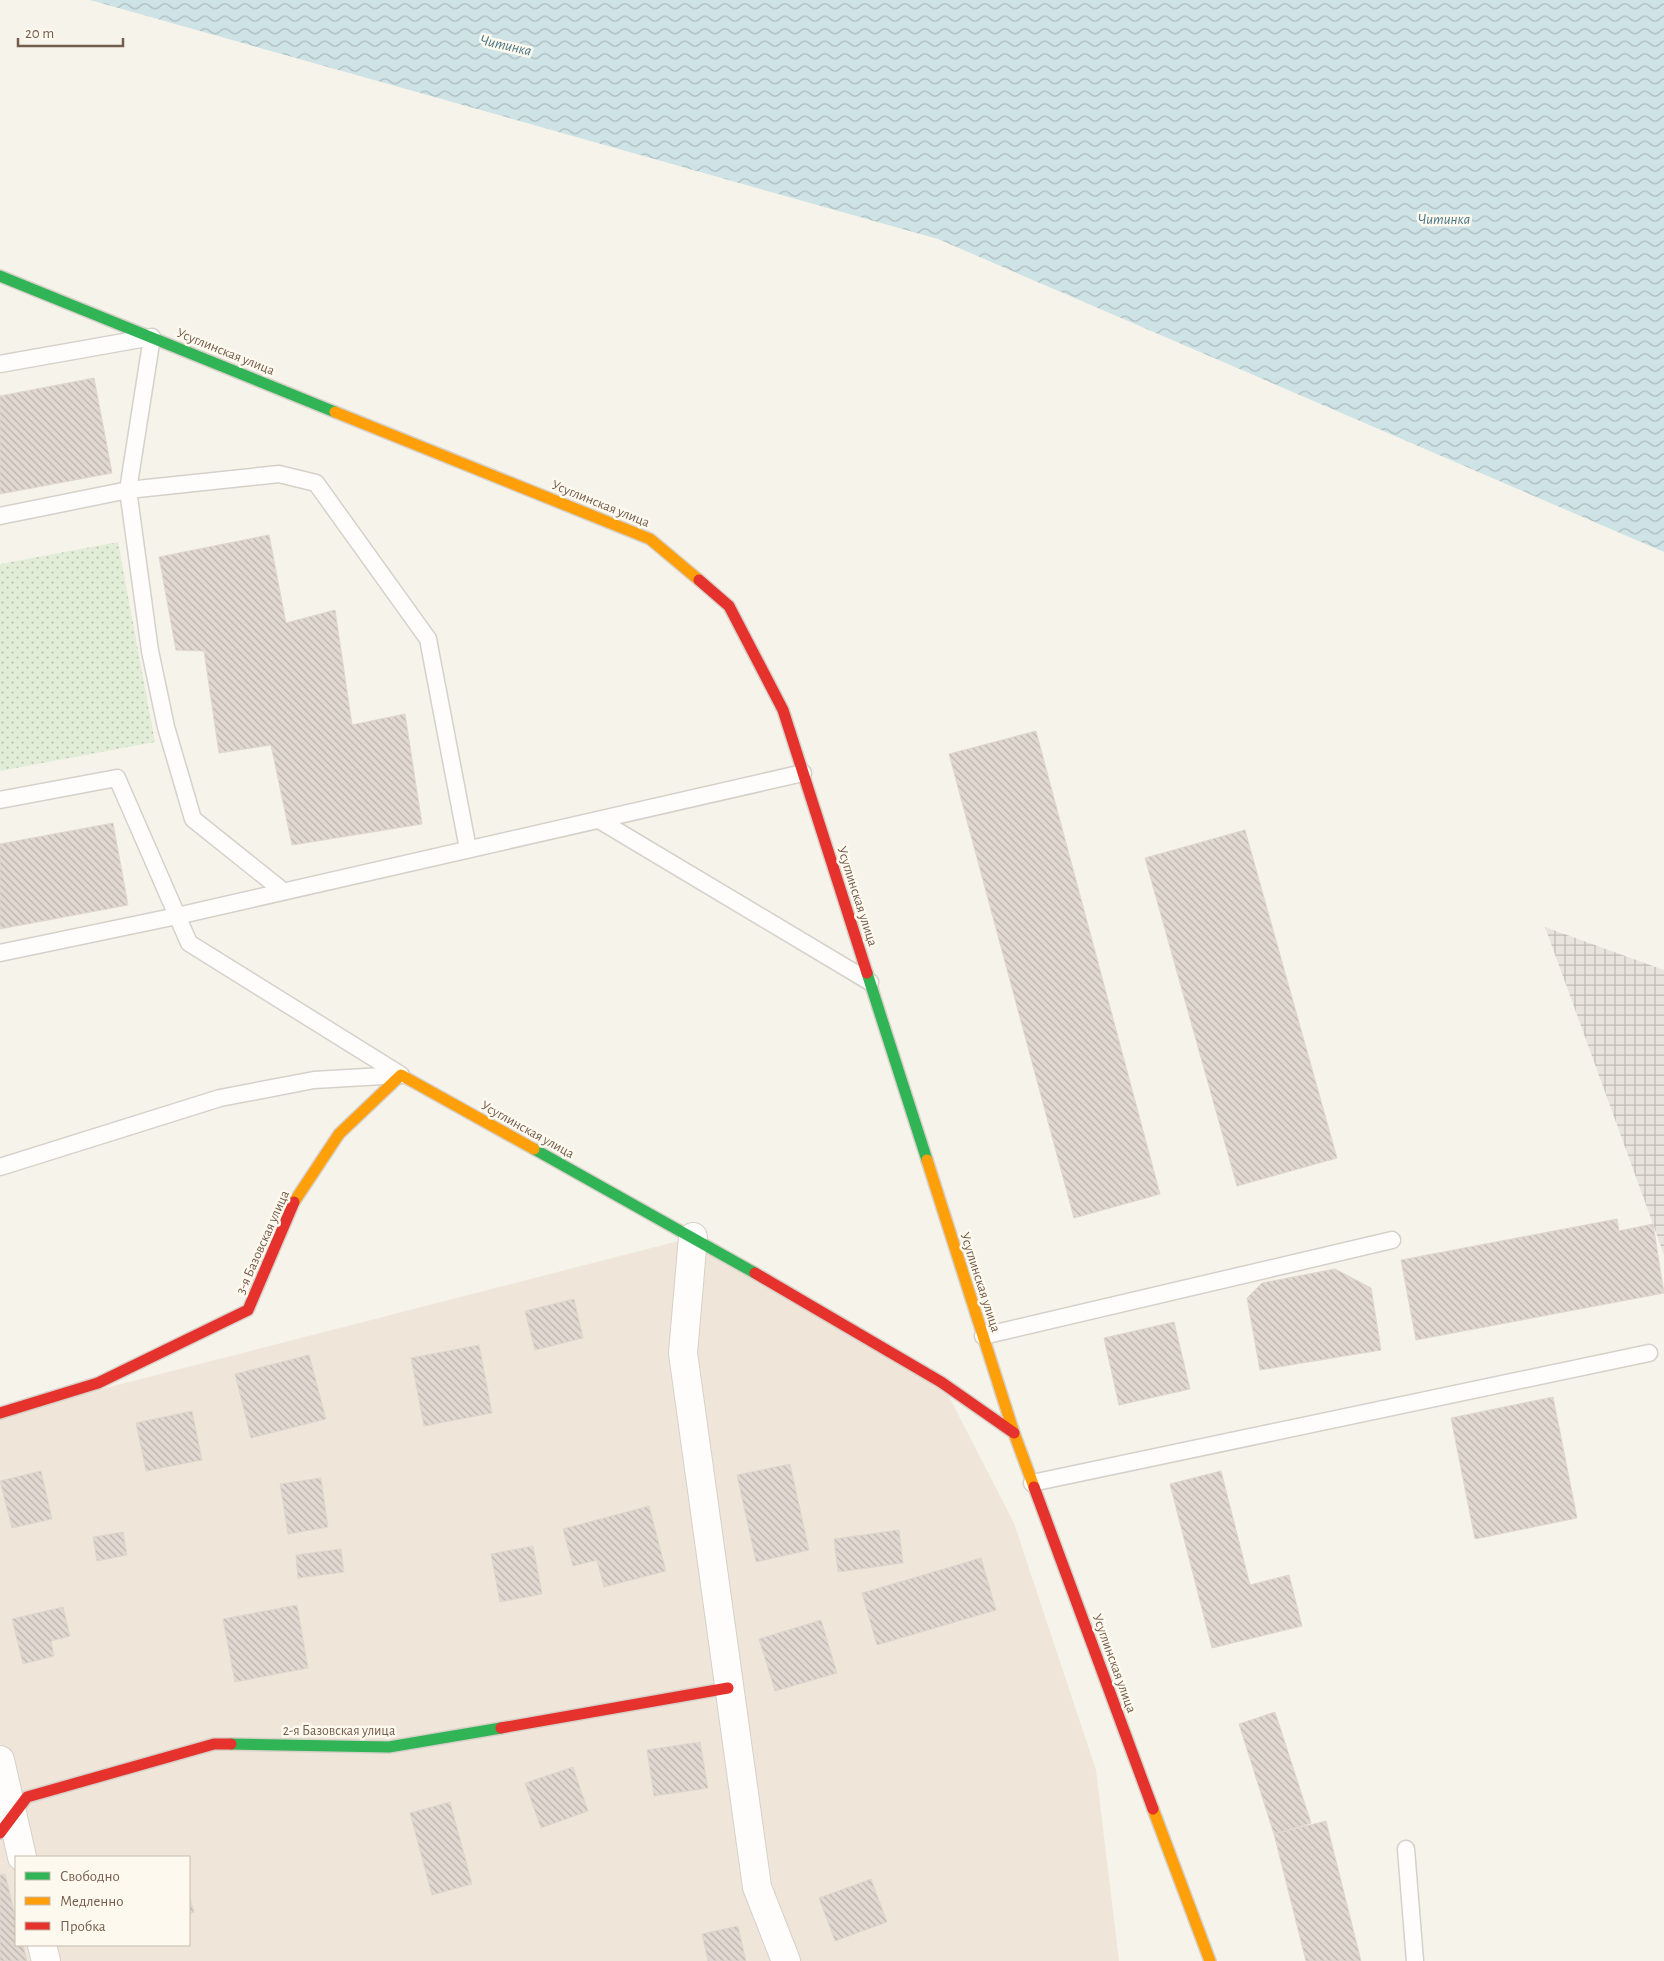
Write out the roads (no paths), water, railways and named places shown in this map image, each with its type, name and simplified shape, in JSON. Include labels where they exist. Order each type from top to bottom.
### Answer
[{"type":"street","name":"Усуглинская улица","points":[[0,276],[650,539],[729,606],[783,710],[1014,1433],[1210,1961]]},
{"type":"street","name":"Усуглинская улица","points":[[401,1075],[693,1237],[941,1382],[1014,1433]]},
{"type":"street","name":"3-я Базовская улица","points":[[0,1413],[98,1383],[248,1310],[295,1200],[339,1134],[401,1075]]},
{"type":"street","points":[[693,1237],[683,1353],[757,1887],[786,1961]]},
{"type":"street","name":"2-я Базовская улица","points":[[6,1825],[27,1797],[214,1744],[389,1747],[728,1688]]},
{"type":"street","points":[[0,1760],[6,1825],[22,1856]]},
{"type":"street","points":[[42,1946],[46,1961]]},
{"type":"lane","points":[[0,364],[152,337],[128,490],[152,660],[166,727],[193,820],[283,892]]},
{"type":"lane","points":[[0,516],[128,490],[279,474],[316,482],[428,639],[468,849]]},
{"type":"lane","points":[[0,953],[176,916],[803,773]]},
{"type":"lane","points":[[0,800],[117,778],[189,943],[401,1075]]},
{"type":"lane","points":[[599,820],[870,982]]},
{"type":"lane","points":[[0,1167],[220,1098],[314,1080],[401,1075]]},
{"type":"lane","points":[[983,1336],[1392,1240]]},
{"type":"lane","points":[[1032,1483],[1649,1353]]},
{"type":"lane","points":[[1406,1849],[1415,1961]]},
{"type":"water","name":"Читинка","points":[[90,0],[1664,0],[1664,552],[938,239]]}]
